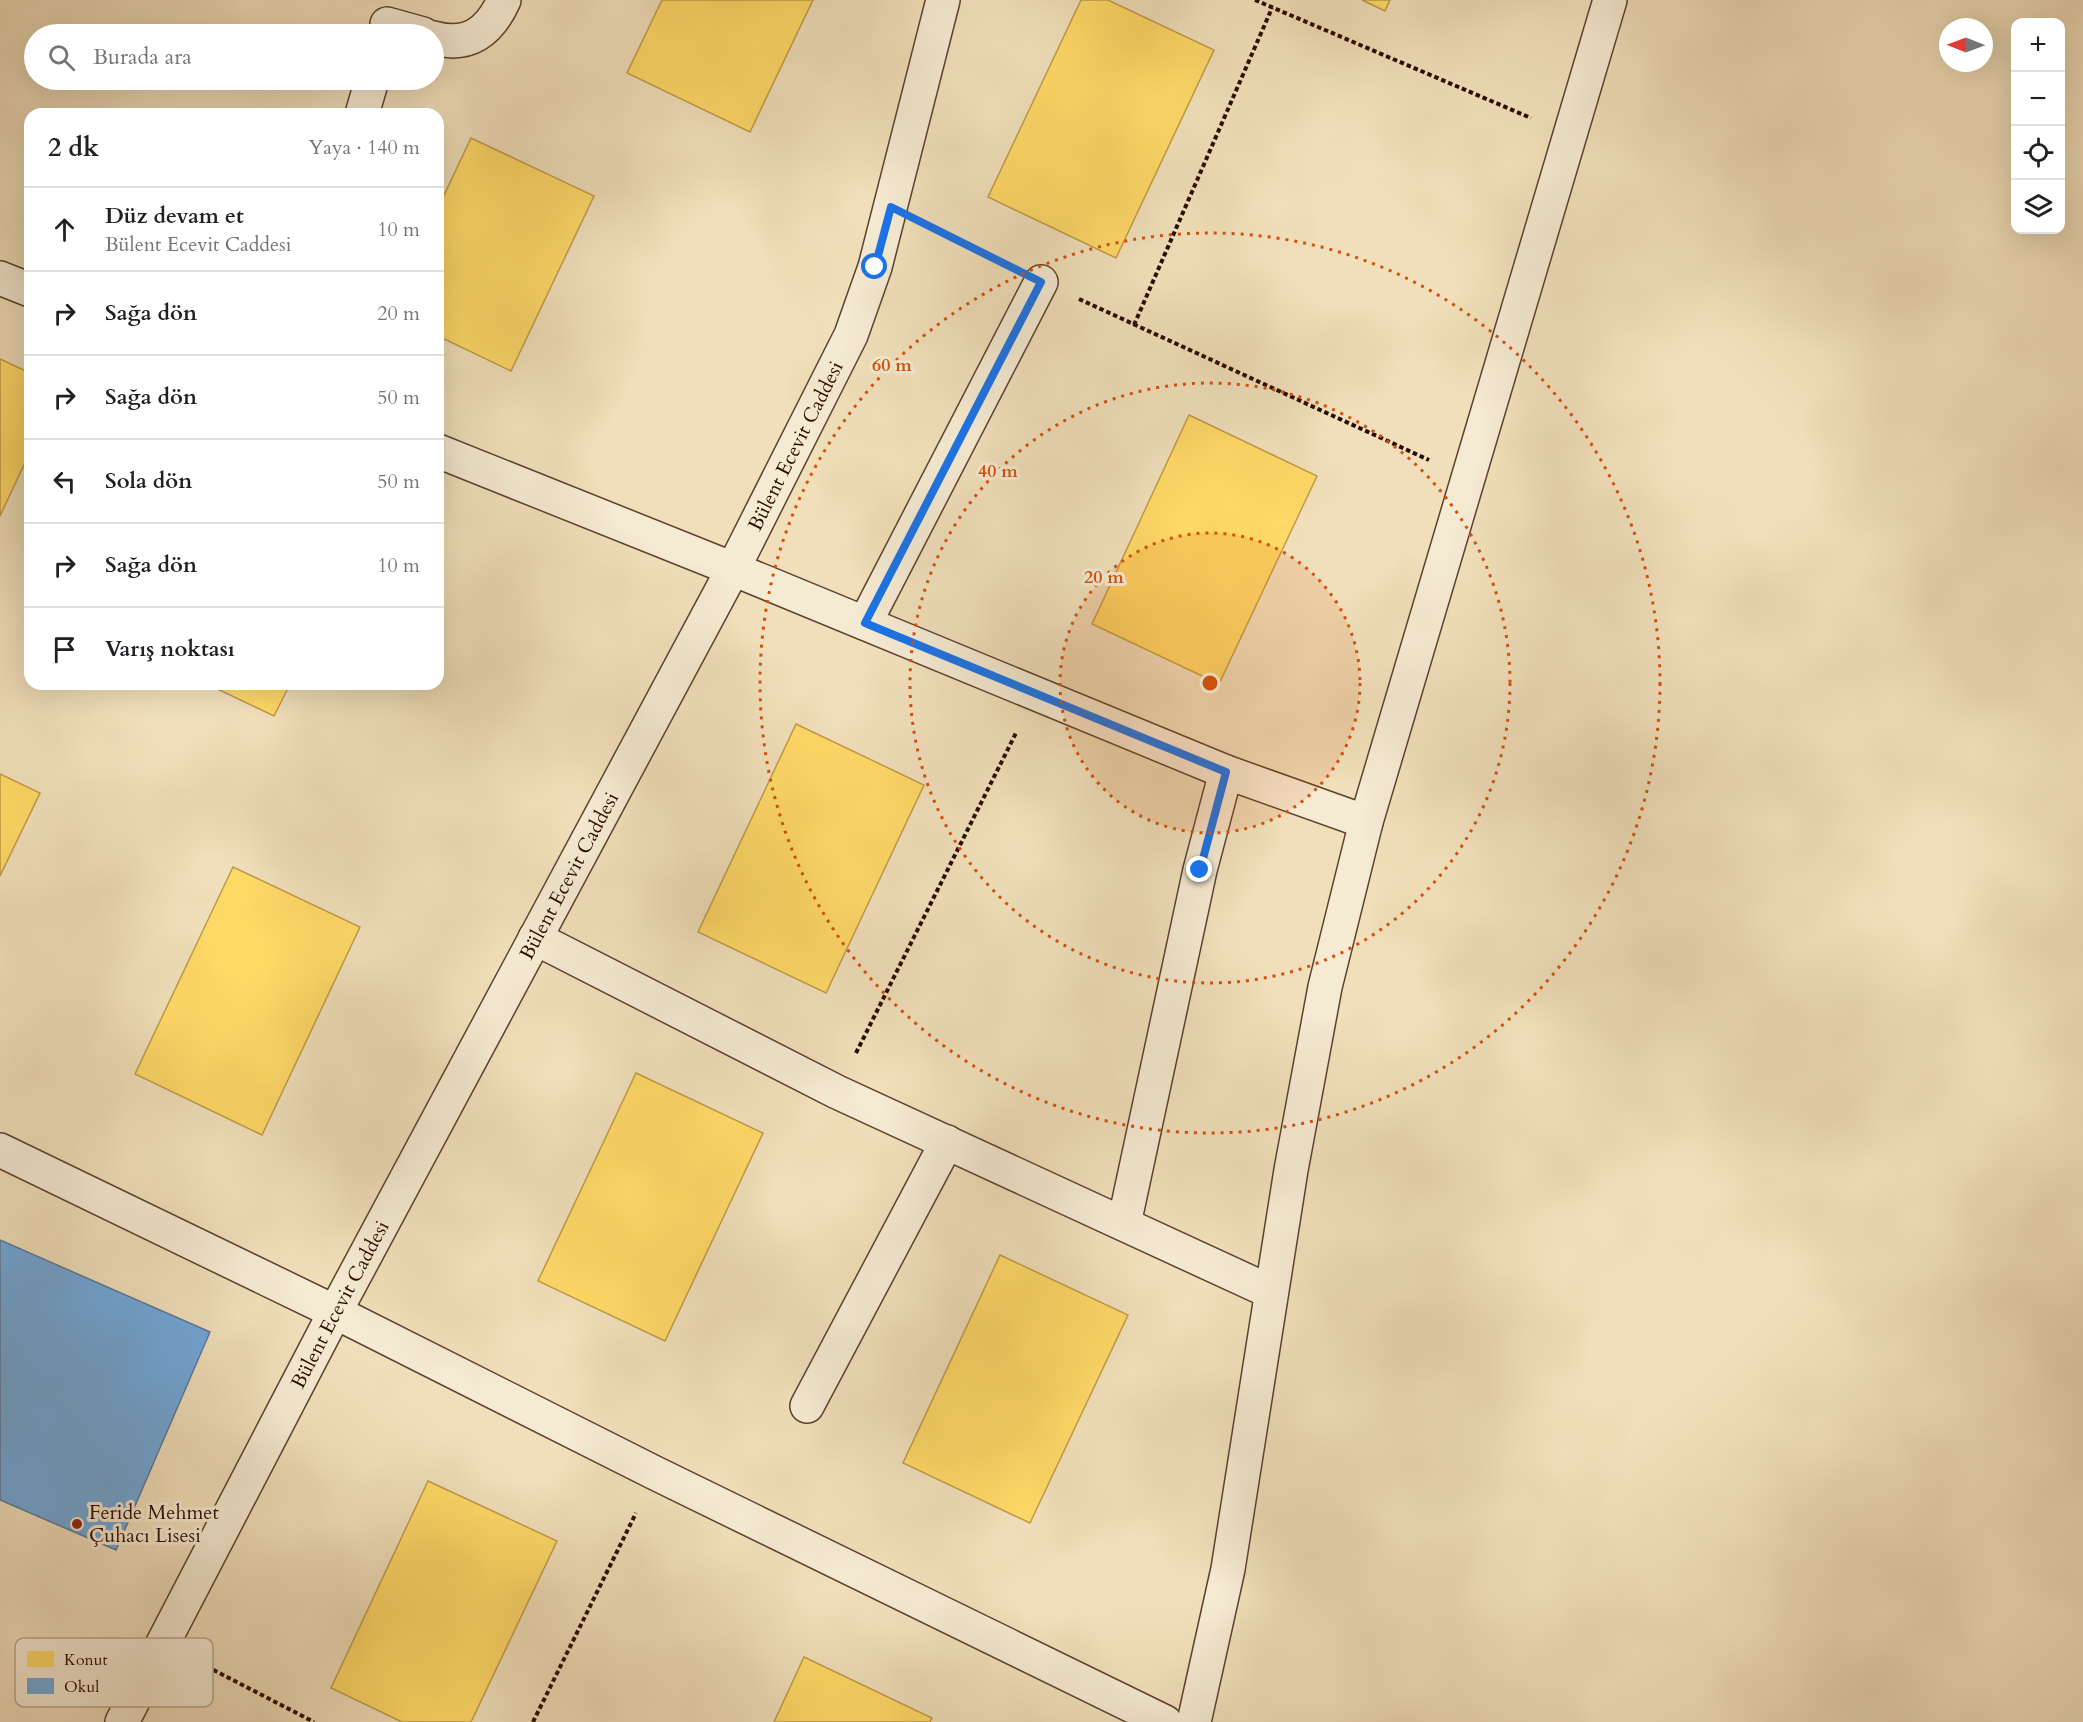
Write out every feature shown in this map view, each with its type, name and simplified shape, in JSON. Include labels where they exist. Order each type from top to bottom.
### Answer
[{"type":"street","points":[[444,40],[463,40],[480,33],[496,19],[504,0]]},
{"type":"street","name":"Bülent Ecevit Caddesi","points":[[165,1638],[335,1312],[733,569],[851,335],[875,267],[943,0]]},
{"type":"street","points":[[1194,1722],[1228,1569],[1291,1170],[1325,987],[1366,822],[1610,0]]},
{"type":"street","points":[[364,108],[369,90]]},
{"type":"street","points":[[0,278],[24,288]]},
{"type":"street","points":[[865,623],[1041,282]]},
{"type":"street","points":[[444,454],[733,569],[1226,772],[1366,822]]},
{"type":"street","points":[[1124,1224],[1200,870],[1226,772]]},
{"type":"street","points":[[535,938],[837,1092],[1271,1292]]},
{"type":"street","points":[[807,1406],[947,1142]]},
{"type":"street","points":[[0,1150],[335,1312],[655,1473],[1165,1722]]},
{"type":"street","name":"Bülent Ecevit Caddesi","points":[[122,1722],[130,1707]]},
{"type":"path","points":[[1255,0],[1570,135]]},
{"type":"path","points":[[1134,325],[1272,8]]},
{"type":"path","points":[[891,207],[1041,282],[1468,478]]},
{"type":"path","points":[[837,1092],[1035,693]]},
{"type":"path","points":[[533,1722],[655,1473]]},
{"type":"path","points":[[213,1670],[314,1722]]},
{"type":"building: Konut","points":[[662,0],[813,0],[750,132],[627,73]]},
{"type":"building: Konut","points":[[1081,0],[1108,0],[1214,50],[1116,258],[988,197]]},
{"type":"building: Konut","points":[[1362,0],[1390,0],[1385,11]]},
{"type":"building: Konut","points":[[471,138],[594,196],[511,371],[444,339],[444,195]]},
{"type":"building: Konut","points":[[0,359],[24,370],[24,465],[0,516]]},
{"type":"building: Konut","points":[[1189,415],[1317,476],[1219,684],[1092,624]]},
{"type":"building: Konut","points":[[220,690],[287,690],[274,716]]},
{"type":"building: Konut","points":[[796,724],[924,785],[826,993],[698,932]]},
{"type":"building: Konut","points":[[0,774],[40,793],[0,876]]},
{"type":"building: Konut","points":[[233,867],[360,927],[262,1135],[135,1074]]},
{"type":"building: Konut","points":[[636,1073],[763,1133],[665,1341],[538,1281]]},
{"type":"building: Konut","points":[[1000,1255],[1128,1315],[1030,1523],[903,1463]]},
{"type":"building: Konut","points":[[428,1481],[557,1541],[471,1722],[402,1722],[331,1688]]},
{"type":"building: Konut","points":[[804,1657],[932,1718],[930,1722],[774,1722]]},
{"type":"building: Okul","points":[[0,1240],[210,1332],[116,1550],[0,1500]]},
{"type":"place","name":"Feride Mehmet Çuhacı Lisesi","points":[[77,1524]]},
{"type":"route","points":[[875,267],[891,207],[1041,282],[865,623],[1226,772],[1200,870]]}]
